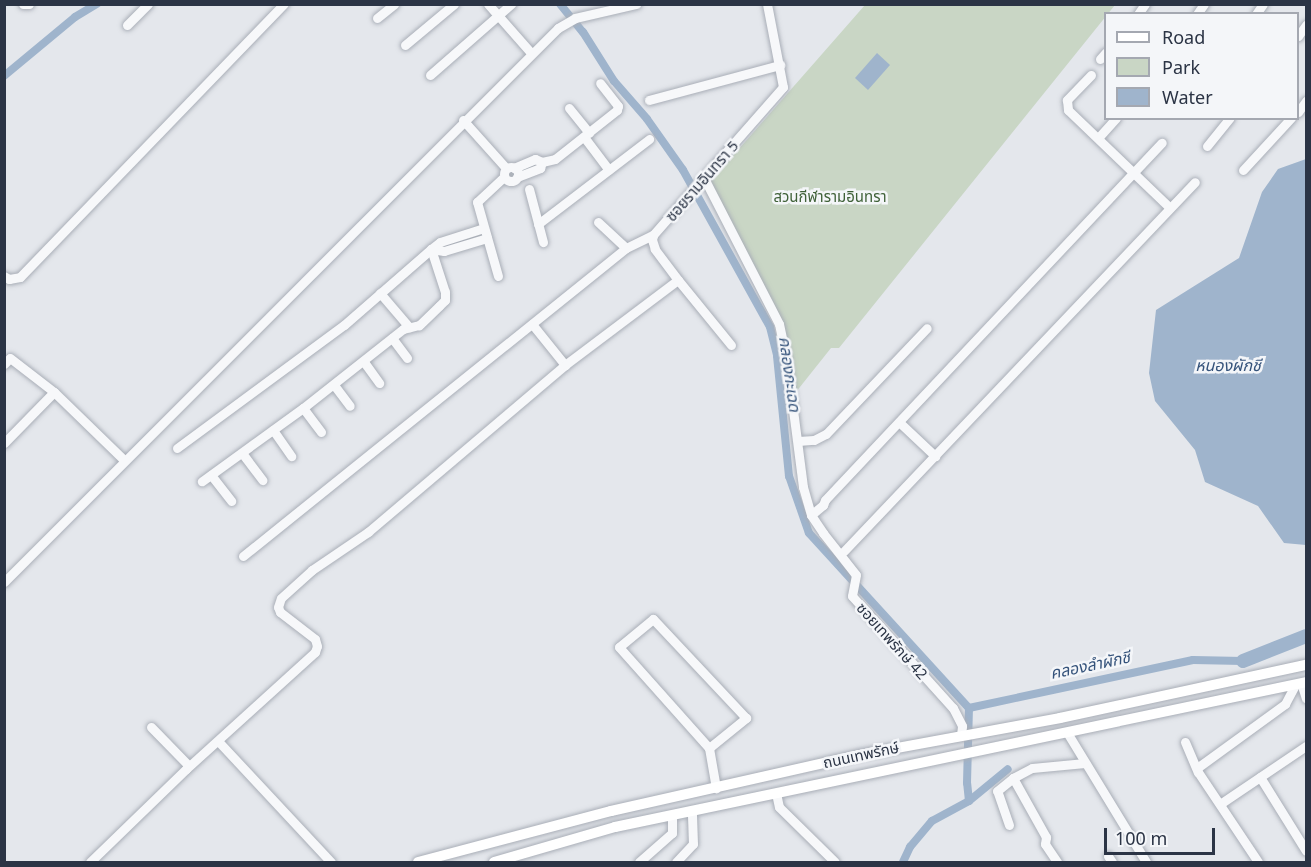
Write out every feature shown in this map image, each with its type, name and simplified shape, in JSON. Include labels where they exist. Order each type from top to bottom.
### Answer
[{"type":"main road","name":"ถนนเทพรักษ์","points":[[418,862],[611,811],[963,735],[1060,718],[1306,664]]},
{"type":"main road","name":"ถนนเทพรักษ์","points":[[494,862],[615,826],[1068,734],[1301,683]]},
{"type":"street","points":[[22,4],[29,4]]},
{"type":"street","points":[[127,25],[148,4]]},
{"type":"street","points":[[4,276],[9,279],[20,277],[284,4]]},
{"type":"street","points":[[377,18],[394,4]]},
{"type":"street","points":[[405,45],[453,4]]},
{"type":"street","points":[[488,4],[531,53]]},
{"type":"street","points":[[430,75],[511,4]]},
{"type":"street","points":[[4,582],[531,53],[565,23],[575,18],[636,4]]},
{"type":"street","name":"ซอยรามอินทรา 5","points":[[731,345],[655,249],[653,235],[783,87],[767,4]]},
{"type":"street","points":[[649,100],[780,66]]},
{"type":"street","points":[[1090,75],[1067,100],[1066,105],[1169,207]]},
{"type":"street","points":[[498,276],[477,202],[510,173],[540,168],[542,162],[555,159],[619,108],[600,83]]},
{"type":"street","points":[[569,108],[609,170]]},
{"type":"street","points":[[463,120],[510,173]]},
{"type":"street","points":[[1098,138],[1114,120]]},
{"type":"street","points":[[1207,146],[1228,120]]},
{"type":"street","points":[[1243,170],[1290,120]]},
{"type":"street","points":[[538,224],[649,139]]},
{"type":"street","points":[[811,514],[824,505],[825,500],[1162,143]]},
{"type":"street","name":"ซอยเทพรักษ์ 42","points":[[704,178],[779,324],[811,514],[822,533],[855,572],[857,580],[853,592],[856,602],[953,708],[962,726],[963,735]]},
{"type":"street","points":[[844,551],[1195,182]]},
{"type":"street","points":[[529,189],[543,242]]},
{"type":"street","points":[[598,222],[626,248]]},
{"type":"street","points":[[177,448],[293,364],[440,242],[484,228]]},
{"type":"street","points":[[243,556],[626,248],[636,241],[653,235]]},
{"type":"street","points":[[432,249],[444,251],[487,238]]},
{"type":"street","points":[[202,481],[334,385],[392,338],[409,327],[419,325],[445,300],[445,292],[432,249]]},
{"type":"street","points":[[90,862],[189,766],[315,652],[317,646],[315,639],[280,612],[278,607],[281,598],[312,570],[368,532],[565,365],[678,280]]},
{"type":"street","points":[[380,294],[409,327]]},
{"type":"street","points":[[532,324],[565,365]]},
{"type":"street","points":[[798,441],[814,440],[826,434],[927,328]]},
{"type":"street","points":[[392,338],[407,358]]},
{"type":"street","points":[[4,364],[10,358],[54,392],[123,460]]},
{"type":"street","points":[[364,362],[379,382]]},
{"type":"street","points":[[334,385],[350,406]]},
{"type":"street","points":[[4,443],[54,392]]},
{"type":"street","points":[[303,408],[321,432]]},
{"type":"street","points":[[899,423],[935,456]]},
{"type":"street","points":[[273,430],[291,456]]},
{"type":"street","points":[[242,453],[262,480]]},
{"type":"street","points":[[212,475],[231,501]]},
{"type":"street","points":[[808,504],[825,500]]},
{"type":"street","points":[[709,748],[746,718],[653,619],[619,647],[709,748],[716,788]]},
{"type":"street","points":[[1301,683],[1306,698]]},
{"type":"street","points":[[1197,768],[1285,704],[1301,683]]},
{"type":"street","points":[[151,726],[189,766]]},
{"type":"street","points":[[1068,734],[1146,862]]},
{"type":"street","points":[[218,741],[331,862]]},
{"type":"street","points":[[1185,742],[1197,768],[1258,862]]},
{"type":"street","points":[[1220,804],[1306,746]]},
{"type":"street","points":[[1009,825],[997,791],[1013,778],[1032,768],[1085,763]]},
{"type":"street","points":[[1260,777],[1306,851]]},
{"type":"street","points":[[1013,778],[1046,837],[1045,844],[1057,862]]},
{"type":"street","points":[[776,794],[779,807],[835,862]]},
{"type":"street","points":[[676,862],[693,844],[692,812]]},
{"type":"street","points":[[639,862],[672,833],[672,815]]},
{"type":"green space","name":"สวนกีฬารามอินทรา","points":[[865,5],[1115,5],[1109,12],[1104,12],[1104,19],[839,348],[831,348],[796,392],[790,349],[782,323],[709,183]]},
{"type":"water","points":[[877,53],[890,65],[868,90],[855,78]]},
{"type":"water","name":"หนองผักชี","points":[[1306,159],[1306,545],[1284,543],[1258,506],[1205,482],[1195,450],[1155,401],[1149,373],[1156,310],[1239,258],[1262,192],[1278,169]]},
{"type":"waterway","points":[[4,76],[75,17],[97,4]]},
{"type":"waterway","name":"คลองกะเฉด","points":[[560,4],[583,32],[614,81],[647,119],[683,170],[770,327],[777,356],[789,476],[809,533],[969,708]]},
{"type":"waterway","name":"คลองลำผักชี","points":[[1243,661],[1306,636]]},
{"type":"waterway","name":"คลองลำผักชี","points":[[969,801],[967,783],[969,708],[1193,660],[1243,661]]},
{"type":"waterway","points":[[903,862],[910,847],[932,821],[969,801],[1008,769]]}]
